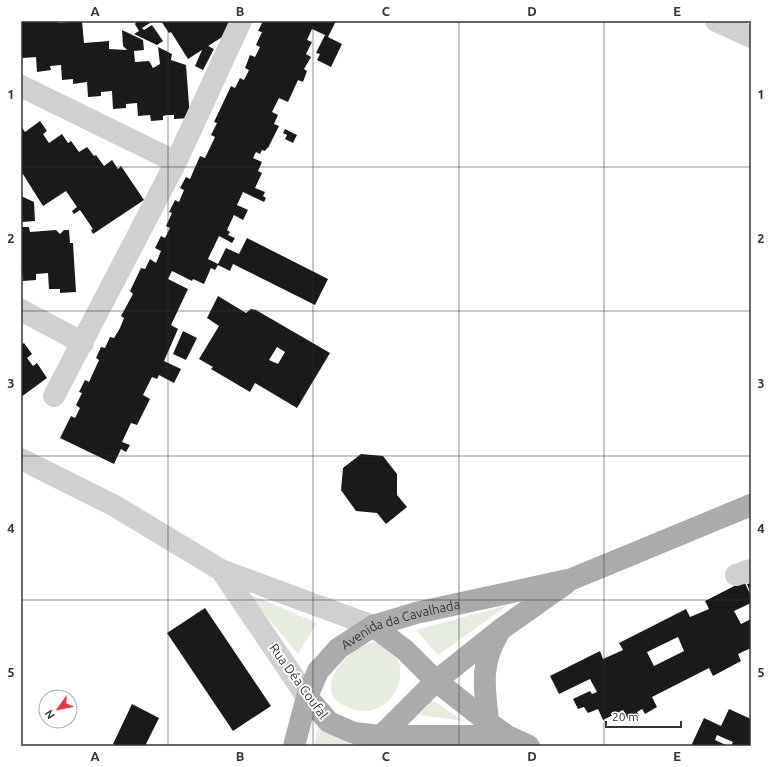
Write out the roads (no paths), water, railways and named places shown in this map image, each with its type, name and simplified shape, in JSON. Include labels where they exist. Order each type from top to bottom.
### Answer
[{"type":"main road","name":"Avenida da Cavalhada","points":[[294,746],[307,697],[318,671],[339,648],[372,626],[416,613],[572,579],[751,505]]},
{"type":"main road","name":"Avenida da Cavalhada","points":[[378,741],[436,681],[500,630],[572,579]]},
{"type":"main road","name":"Rua Déa Coufal","points":[[372,626],[405,650],[436,681],[488,722],[507,736],[527,746]]},
{"type":"main road","points":[[488,722],[484,677],[485,664],[489,650],[500,630]]},
{"type":"main road","name":"Rua Déa Coufal","points":[[307,697],[329,722],[354,733],[378,741],[507,736]]},
{"type":"street","points":[[54,396],[83,343],[176,162],[242,21]]},
{"type":"street","points":[[716,21],[751,37]]},
{"type":"street","points":[[21,86],[176,162]]},
{"type":"street","points":[[21,310],[83,343]]},
{"type":"street","name":"Rua Déa Coufal","points":[[21,459],[115,506],[221,570],[372,626]]},
{"type":"street","name":"Rua Déa Coufal","points":[[221,570],[307,697]]}]
